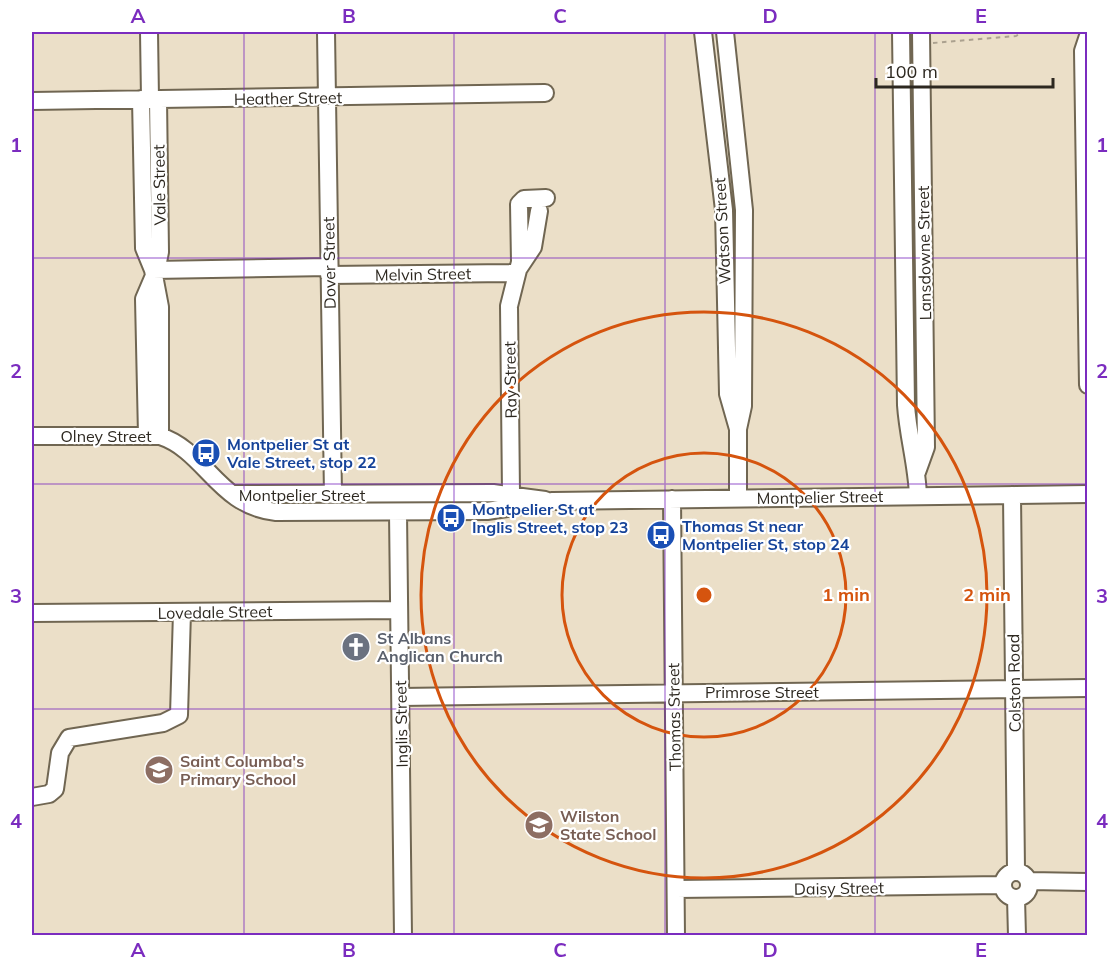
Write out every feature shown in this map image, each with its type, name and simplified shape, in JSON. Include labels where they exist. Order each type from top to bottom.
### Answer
[{"type":"street","name":"Vale Street","points":[[149,32],[150,99],[160,252],[144,299],[154,435]]},
{"type":"street","name":"Dover Street","points":[[326,32],[333,495]]},
{"type":"street","name":"Watson Street","points":[[703,32],[724,210],[728,394],[738,429]]},
{"type":"street","name":"Watson Street","points":[[725,32],[744,210],[743,406],[738,429],[738,498]]},
{"type":"street","name":"Lansdowne Street","points":[[901,32],[906,405],[911,452],[917,472],[918,496]]},
{"type":"street","points":[[1088,36],[1083,51],[1088,385]]},
{"type":"street","name":"Lansdowne Street","points":[[917,472],[926,447],[921,37]]},
{"type":"street","name":"Heather Street","points":[[32,101],[545,93]]},
{"type":"street","name":"Ray Street","points":[[511,493],[508,306],[517,270],[520,203],[524,199],[542,205]]},
{"type":"street","name":"Melvin Street","points":[[153,274],[517,270]]},
{"type":"street","name":"Olney Street","points":[[32,436],[154,435],[178,444],[231,494]]},
{"type":"street","name":"Montpelier Street","points":[[231,494],[511,493],[553,501]]},
{"type":"street","name":"Montpelier Street","points":[[231,494],[252,508],[276,512],[398,513],[487,511],[553,501],[1088,494]]},
{"type":"street","name":"Colston Road","points":[[1012,495],[1014,691],[1022,876]]},
{"type":"street","name":"Thomas Street","points":[[672,499],[676,936]]},
{"type":"street","name":"Inglis Street","points":[[398,513],[403,936]]},
{"type":"street","name":"Lovedale Street","points":[[32,613],[399,610]]},
{"type":"street","points":[[32,797],[49,794],[55,789],[60,753],[69,738],[157,724],[178,715],[182,612]]},
{"type":"street","name":"Primrose Street","points":[[401,697],[1014,691],[1088,688]]},
{"type":"street","points":[[1022,876],[1025,894],[1016,898],[1007,895],[1003,885],[1006,875],[1022,876],[1088,882]]},
{"type":"street","name":"Daisy Street","points":[[676,889],[1003,885]]},
{"type":"street","points":[[1016,898],[1017,936]]},
{"type":"path","points":[[921,37],[1006,37],[1023,32]]},
{"type":"place","name":"Montpelier St at Vale Street, stop 22","points":[[206,453]]},
{"type":"place","name":"Montpelier St at Inglis Street, stop 23","points":[[451,518]]},
{"type":"place","name":"Thomas St near Montpelier St, stop 24","points":[[661,535]]},
{"type":"place","name":"St Albans Anglican Church","points":[[356,647]]},
{"type":"place","name":"Saint Columba's Primary School","points":[[159,770]]},
{"type":"place","name":"Wilston State School","points":[[539,825]]}]
